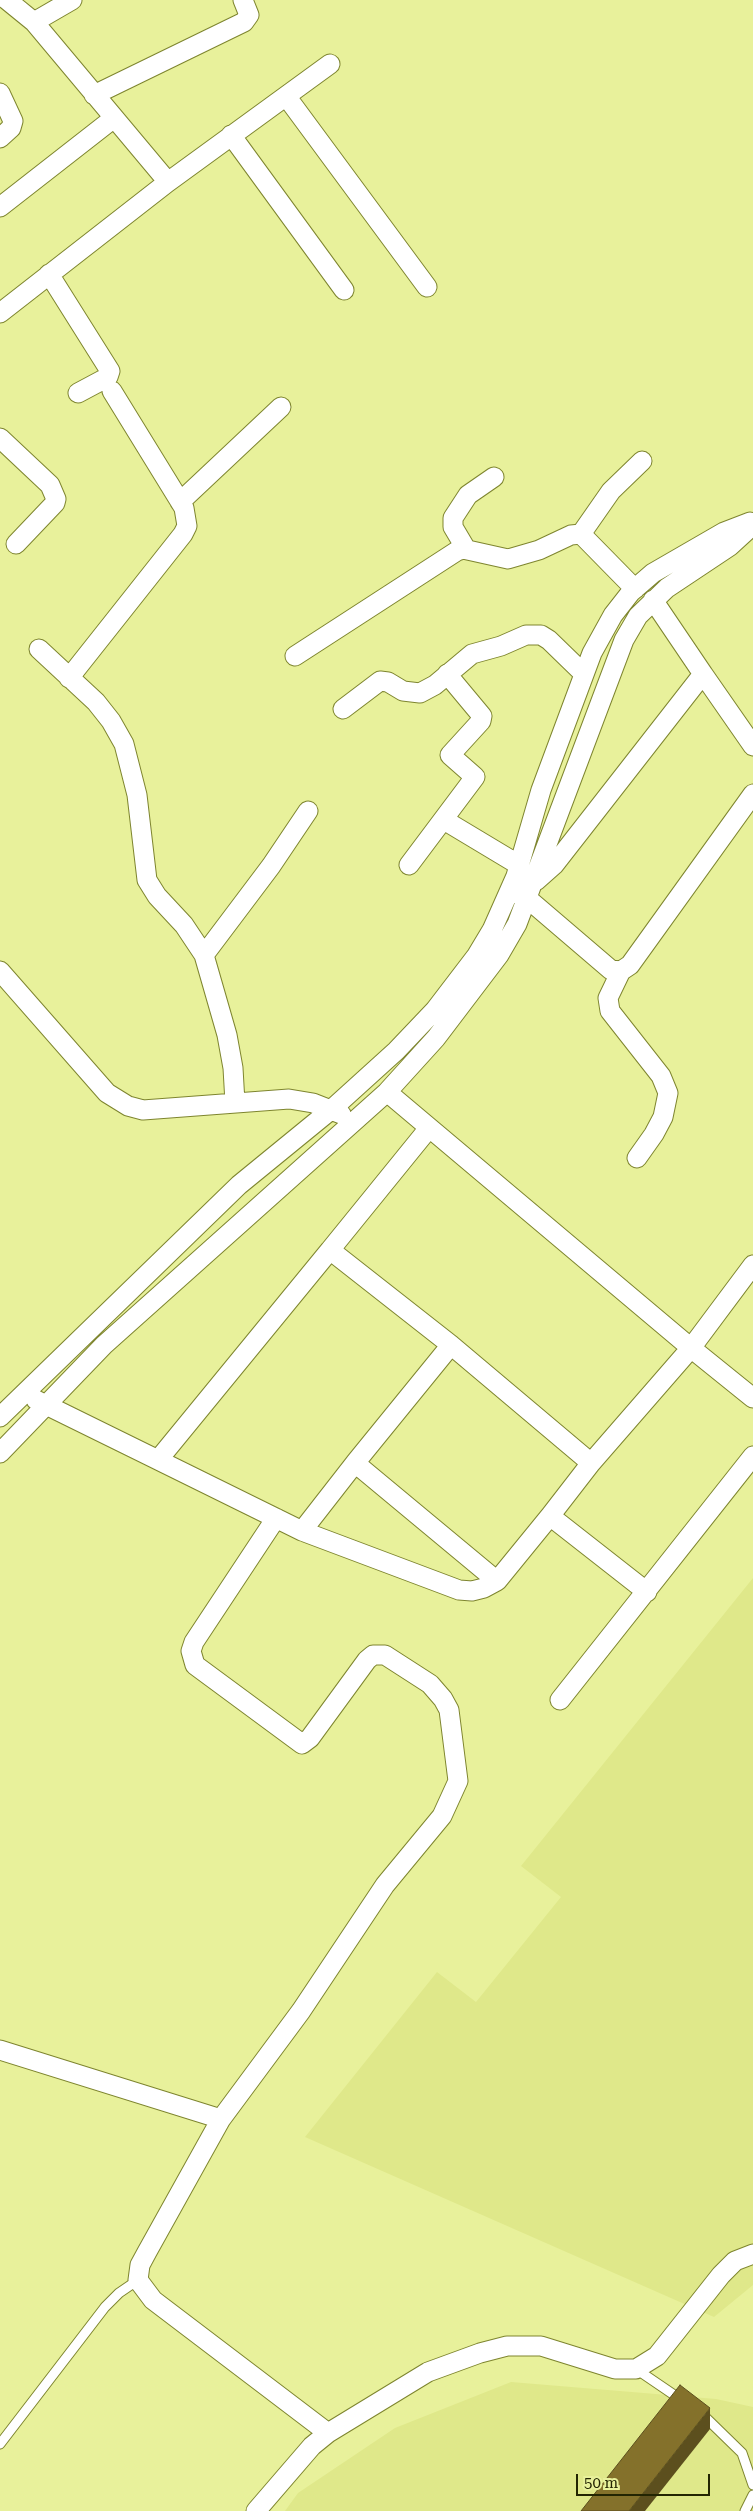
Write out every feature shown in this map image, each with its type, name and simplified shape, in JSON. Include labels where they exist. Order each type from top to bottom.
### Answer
[{"type":"street","points":[[34,22],[72,0]]},
{"type":"street","points":[[94,95],[244,22],[249,15],[242,0]]},
{"type":"street","points":[[5,4],[34,22],[168,182]]},
{"type":"street","points":[[0,312],[168,182],[330,64]]},
{"type":"street","points":[[0,94],[13,121],[11,128],[0,138]]},
{"type":"street","points":[[286,96],[427,287]]},
{"type":"street","points":[[0,207],[114,118]]},
{"type":"street","points":[[231,135],[344,290]]},
{"type":"street","points":[[49,274],[110,371],[108,376],[78,393]]},
{"type":"street","points":[[69,678],[183,534],[187,519],[180,502],[112,391]]},
{"type":"street","points":[[180,502],[282,407]]},
{"type":"street","points":[[0,438],[50,485],[56,498],[55,503],[16,544]]},
{"type":"street","points":[[295,656],[457,551],[466,549],[495,558],[508,559],[539,550],[571,535],[581,534],[611,491],[642,461]]},
{"type":"street","points":[[466,549],[453,526],[453,518],[468,495],[494,477]]},
{"type":"street","points":[[0,1417],[239,1185],[332,1109],[396,1051],[435,1010],[477,955],[492,930],[510,891],[541,790],[592,652],[613,615],[634,589],[653,573],[724,532],[753,523]]},
{"type":"street","points":[[0,1453],[104,1345],[355,1121],[416,1063],[493,963],[517,924],[624,640],[638,616],[653,600],[730,546],[753,523]]},
{"type":"street","points":[[581,534],[634,589]]},
{"type":"street","points":[[653,600],[753,746]]},
{"type":"street","points":[[343,709],[380,681],[388,682],[403,691],[420,693],[435,686],[447,674],[479,651],[501,646],[526,635],[541,635],[550,640],[584,674]]},
{"type":"street","points":[[39,649],[96,702],[111,721],[124,744],[137,795],[147,880],[157,896],[184,926],[204,954],[227,1035],[233,1068],[235,1103]]},
{"type":"street","points":[[409,865],[475,778],[450,757],[450,753],[481,721],[482,716],[447,674]]},
{"type":"street","points":[[530,891],[554,865],[703,674]]},
{"type":"street","points":[[637,1158],[654,1134],[663,1117],[668,1093],[661,1076],[610,1011],[608,998],[621,972],[630,965],[753,794]]},
{"type":"street","points":[[204,954],[271,866],[308,811]]},
{"type":"street","points":[[444,820],[519,865]]},
{"type":"street","points":[[510,891],[530,891],[611,970],[621,972]]},
{"type":"street","points":[[0,971],[95,1080],[120,1103],[143,1110],[289,1099],[332,1109],[355,1121]]},
{"type":"street","points":[[387,1092],[753,1398]]},
{"type":"street","points":[[158,1460],[428,1128]]},
{"type":"street","points":[[202,1220],[224,1239]]},
{"type":"street","points":[[330,1250],[451,1345],[591,1463]]},
{"type":"street","points":[[24,1394],[158,1460],[269,1530],[302,1531],[459,1590],[472,1591],[484,1588],[497,1581],[591,1463],[691,1348],[753,1265]]},
{"type":"street","points":[[302,1531],[451,1345]]},
{"type":"street","points":[[560,1700],[753,1456]]},
{"type":"street","points":[[355,1463],[497,1581]]},
{"type":"street","points":[[550,1516],[647,1592]]},
{"type":"street","points":[[269,1530],[194,1642],[191,1651],[195,1665],[302,1744],[310,1738],[367,1660],[373,1655],[385,1655],[430,1684],[443,1698],[449,1710],[458,1781],[442,1816],[384,1885],[301,2011],[217,2127],[143,2259],[138,2280],[153,2300],[328,2433]]},
{"type":"street","points":[[0,2050],[217,2127]]},
{"type":"street","points":[[256,2511],[312,2446],[328,2433],[428,2372],[480,2353],[507,2346],[541,2346],[614,2369],[636,2370],[657,2356],[721,2275],[735,2261],[753,2254]]},
{"type":"lane","points":[[0,2444],[105,2307],[119,2293],[138,2280]]},
{"type":"lane","points":[[636,2370],[698,2411],[742,2453],[753,2485]]},
{"type":"lane","points":[[745,2511],[753,2495]]},
{"type":"shaded area","points":[[753,1578],[753,2285],[714,2317],[305,2137],[437,1972],[476,2002],[561,1897],[521,1866]]},
{"type":"shaded area","points":[[511,2382],[716,2399],[753,2407],[753,2511],[285,2511],[298,2493],[395,2428]]},
{"type":"building","points":[[680,2385],[710,2408],[629,2511],[581,2511]]}]
